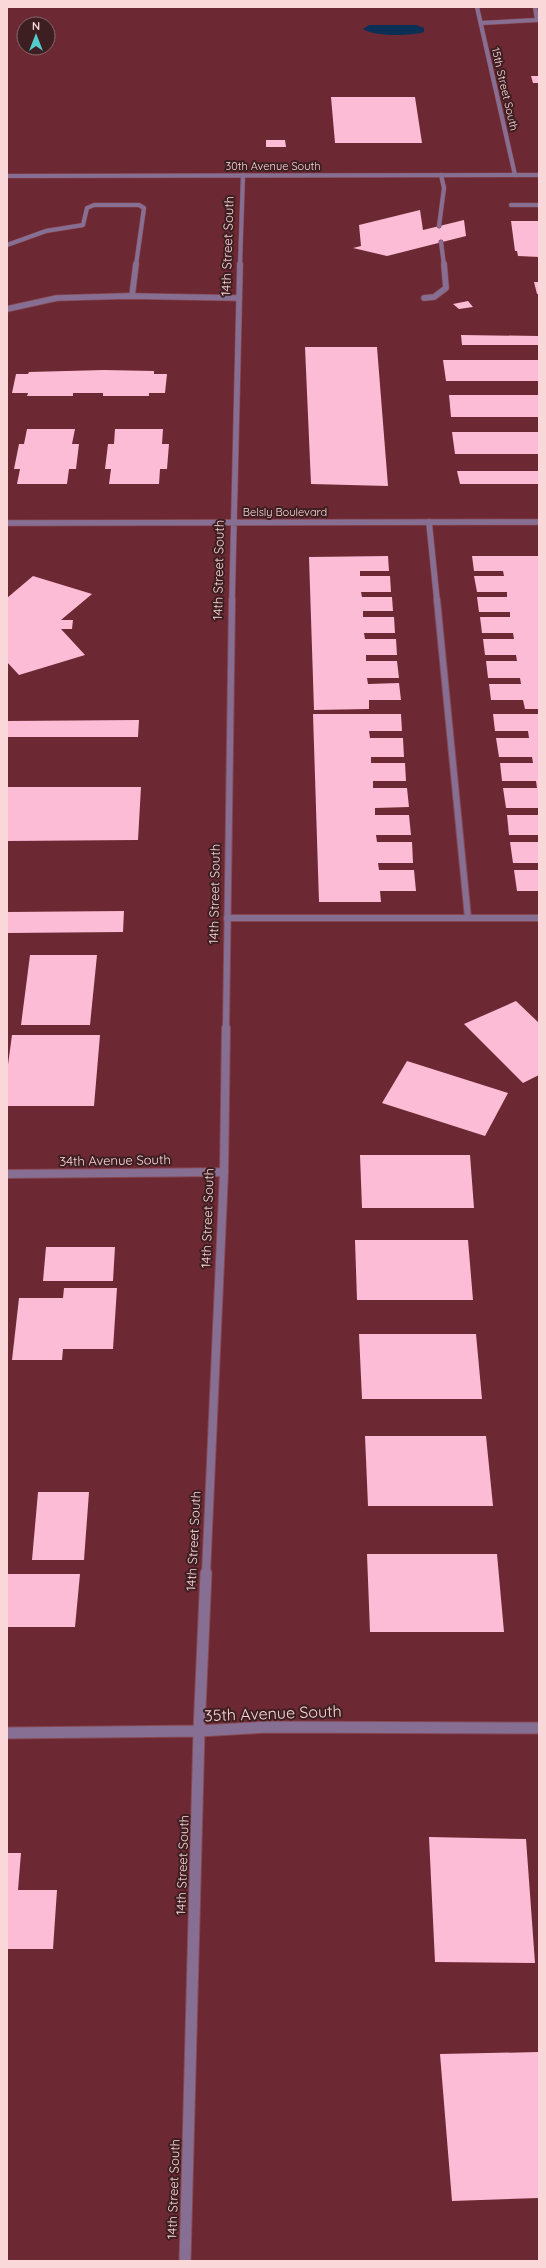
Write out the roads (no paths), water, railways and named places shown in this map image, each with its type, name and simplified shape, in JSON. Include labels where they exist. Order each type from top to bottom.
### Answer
[{"type":"street","name":"15th Street South","points":[[477,7],[515,175]]},
{"type":"street","points":[[481,22],[527,22],[537,20],[535,7]]},
{"type":"street","name":"14th Street South","points":[[185,2261],[199,1732],[224,1172],[233,522],[243,175]]},
{"type":"street","points":[[439,226],[444,188],[442,175]]},
{"type":"street","name":"30th Avenue South","points":[[7,176],[539,175]]},
{"type":"street","points":[[7,244],[46,231],[83,225],[87,208],[94,206],[139,205],[144,208],[132,296]]},
{"type":"street","points":[[511,205],[539,205]]},
{"type":"street","points":[[424,298],[434,297],[446,288],[447,282],[441,242]]},
{"type":"street","points":[[7,309],[57,298],[132,296],[239,298]]},
{"type":"street","points":[[430,522],[468,918]]},
{"type":"street","name":"Belsly Boulevard","points":[[7,523],[539,522]]},
{"type":"street","points":[[227,918],[539,918]]},
{"type":"street","name":"34th Avenue South","points":[[7,1174],[224,1172]]},
{"type":"street","name":"35th Avenue South","points":[[7,1733],[199,1732],[269,1727],[539,1728]]},
{"type":"water","points":[[369,25],[416,25],[424,28],[424,32],[402,35],[384,35],[369,32],[363,29]]}]
